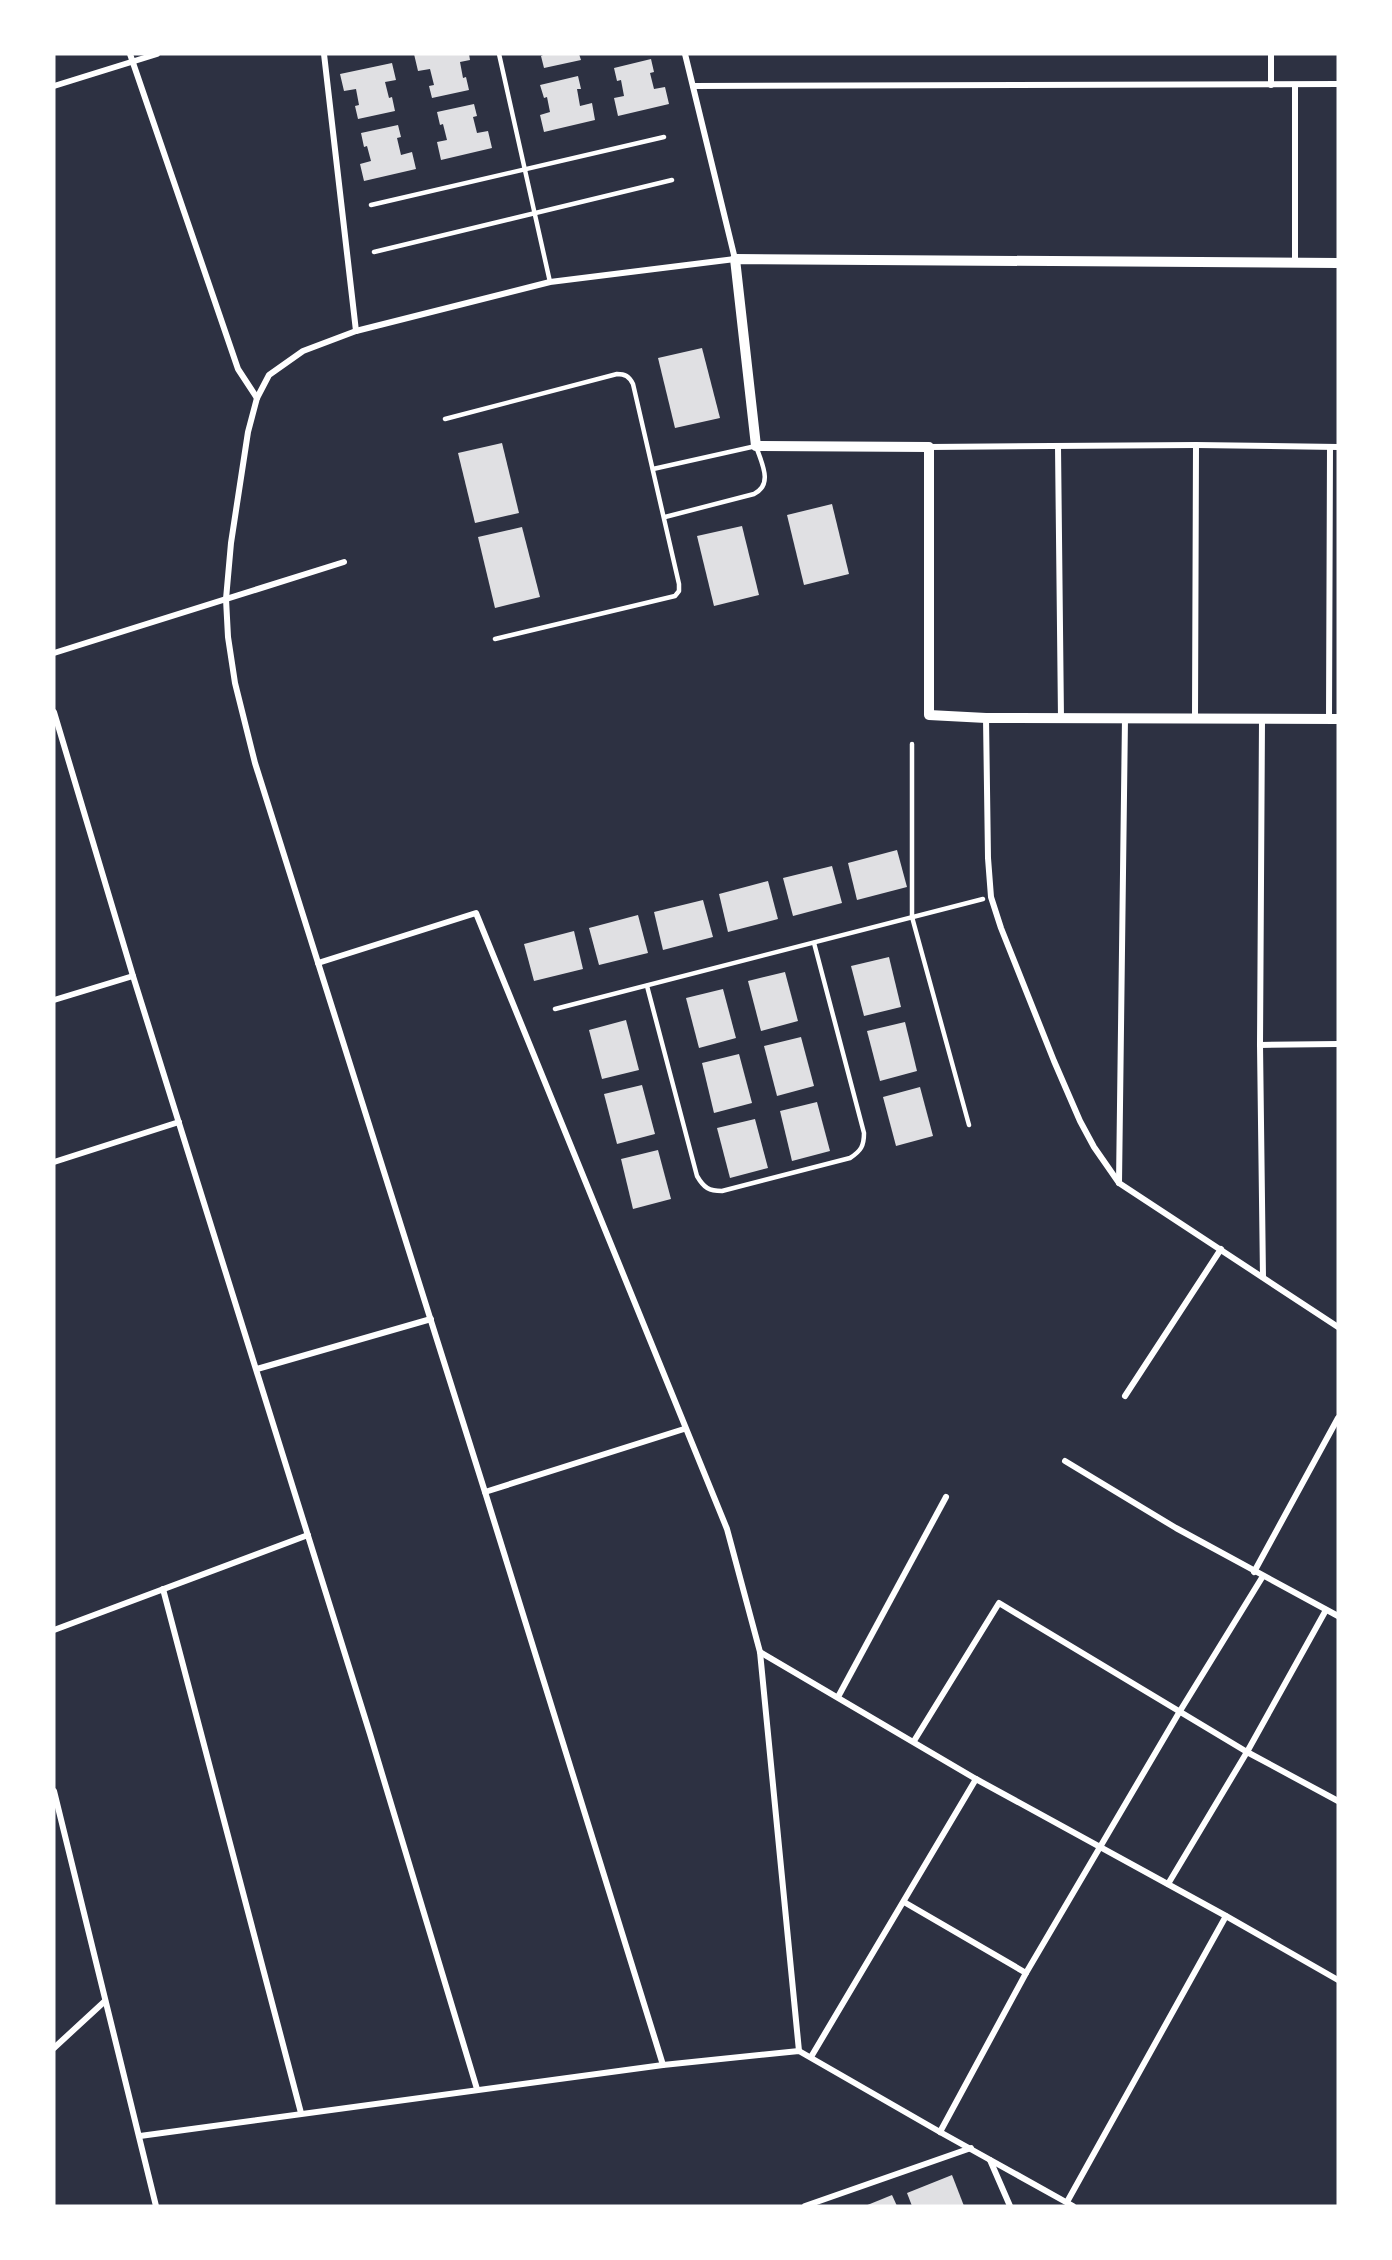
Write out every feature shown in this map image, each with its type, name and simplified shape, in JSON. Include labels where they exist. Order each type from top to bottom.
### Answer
[{"type":"street","points":[[54,86],[131,57],[157,54]]},
{"type":"street","points":[[324,54],[356,331]]},
{"type":"street","points":[[685,54],[735,259],[756,446],[1338,447]]},
{"type":"street","points":[[1271,54],[1272,85]]},
{"type":"street","points":[[131,57],[238,369],[257,398]]},
{"type":"street","points":[[693,86],[1338,84]]},
{"type":"street","points":[[1295,85],[1295,263]]},
{"type":"street","points":[[663,2065],[242,717],[228,637],[226,599],[241,473],[257,398],[269,375],[303,351],[356,331],[550,282],[735,259],[1338,263]]},
{"type":"street","points":[[1195,719],[1196,445]]},
{"type":"street","points":[[1058,446],[1061,718]]},
{"type":"street","points":[[929,447],[929,715],[986,718],[1262,720],[1333,719],[1330,447]]},
{"type":"street","points":[[54,653],[344,562]]},
{"type":"street","points":[[54,712],[133,976],[257,1369],[477,2090]]},
{"type":"street","points":[[986,718],[987,858],[992,897],[1001,928],[1080,1121],[1100,1158],[1119,1183],[1338,1327]]},
{"type":"street","points":[[1119,1183],[1125,718]]},
{"type":"street","points":[[1262,720],[1260,1045],[1263,1277]]},
{"type":"street","points":[[983,899],[992,897]]},
{"type":"street","points":[[318,963],[476,913],[684,1429],[727,1529],[760,1652],[800,2050]]},
{"type":"street","points":[[54,1000],[133,976]]},
{"type":"street","points":[[1260,1045],[1338,1044]]},
{"type":"street","points":[[54,1162],[179,1122]]},
{"type":"street","points":[[1125,1396],[1221,1250]]},
{"type":"street","points":[[257,1369],[431,1319]]},
{"type":"street","points":[[1254,1572],[1338,1418]]},
{"type":"street","points":[[485,1492],[684,1429]]},
{"type":"street","points":[[1065,1461],[1176,1528],[1338,1616]]},
{"type":"street","points":[[838,1697],[946,1497]]},
{"type":"street","points":[[54,1630],[308,1535]]},
{"type":"street","points":[[940,2132],[1026,1973],[1099,1846],[1263,1576]]},
{"type":"street","points":[[163,1589],[301,2113]]},
{"type":"street","points":[[914,1741],[999,1603],[1247,1752],[1338,1801]]},
{"type":"street","points":[[1168,1884],[1247,1752],[1326,1610]]},
{"type":"street","points":[[760,1652],[976,1779],[1338,1980]]},
{"type":"street","points":[[811,2057],[976,1779]]},
{"type":"street","points":[[54,1791],[156,2206]]},
{"type":"street","points":[[904,1902],[1026,1973]]},
{"type":"street","points":[[1067,2202],[1226,1916]]},
{"type":"street","points":[[54,2048],[105,2001]]},
{"type":"street","points":[[140,2136],[663,2065],[800,2050],[1073,2206]]},
{"type":"street","points":[[805,2206],[970,2148]]},
{"type":"street","points":[[989,2159],[1010,2206]]},
{"type":"lane","points":[[499,54],[550,282]]},
{"type":"lane","points":[[371,205],[664,137]]},
{"type":"lane","points":[[374,252],[672,180]]},
{"type":"lane","points":[[445,419],[624,374],[633,384],[665,517],[680,584],[675,596],[495,639]]},
{"type":"lane","points":[[653,469],[756,446],[765,474],[766,483],[762,490],[754,494],[665,517]]},
{"type":"lane","points":[[912,744],[912,917],[969,1125]]},
{"type":"lane","points":[[555,1009],[983,899]]},
{"type":"lane","points":[[647,986],[697,1176],[703,1186],[711,1191],[734,1188],[850,1158],[859,1153],[864,1143],[864,1133],[814,943]]},
{"type":"building","points":[[414,54],[469,54],[470,60],[460,62],[463,78],[466,77],[469,90],[432,98],[429,86],[434,85],[430,69],[418,71]]},
{"type":"building","points":[[579,54],[581,60],[544,68],[541,56]]},
{"type":"building","points":[[651,59],[654,72],[650,73],[654,89],[665,87],[669,104],[618,116],[614,98],[624,96],[621,80],[617,81],[614,68]]},
{"type":"building","points":[[392,63],[396,80],[385,82],[395,111],[358,119],[355,106],[359,105],[356,89],[344,91],[340,74]]},
{"type":"building","points":[[578,76],[581,89],[577,89],[580,106],[592,103],[595,120],[544,132],[540,115],[550,112],[547,97],[544,98],[540,85]]},
{"type":"building","points":[[474,104],[477,116],[473,117],[477,133],[488,131],[492,148],[441,160],[437,142],[447,140],[437,112]]},
{"type":"building","points":[[398,125],[401,137],[397,138],[401,155],[412,152],[416,169],[364,181],[360,164],[371,161],[367,146],[364,147],[361,133]]},
{"type":"building","points":[[702,348],[720,418],[675,428],[658,358]]},
{"type":"building","points":[[502,443],[519,513],[475,523],[458,453]]},
{"type":"building","points":[[832,504],[849,574],[804,585],[787,515]]},
{"type":"building","points":[[742,526],[759,595],[714,606],[697,536]]},
{"type":"building","points":[[522,527],[540,597],[495,608],[478,537]]},
{"type":"building","points":[[897,850],[907,887],[857,900],[848,863]]},
{"type":"building","points":[[832,866],[842,903],[793,916],[783,878]]},
{"type":"building","points":[[768,881],[778,919],[728,932],[719,894]]},
{"type":"building","points":[[703,900],[713,937],[663,950],[654,912]]},
{"type":"building","points":[[638,915],[648,953],[599,965],[589,928]]},
{"type":"building","points":[[574,931],[583,969],[534,981],[524,944]]},
{"type":"building","points":[[889,957],[901,1007],[864,1016],[851,966]]},
{"type":"building","points":[[785,972],[798,1021],[761,1031],[748,981]]},
{"type":"building","points":[[723,989],[736,1038],[699,1048],[686,998]]},
{"type":"building","points":[[626,1020],[639,1070],[602,1079],[589,1030]]},
{"type":"building","points":[[905,1022],[917,1071],[880,1081],[867,1031]]},
{"type":"building","points":[[801,1037],[814,1086],[777,1096],[764,1046]]},
{"type":"building","points":[[739,1054],[752,1103],[714,1113],[702,1063]]},
{"type":"building","points":[[642,1085],[655,1134],[617,1144],[604,1094]]},
{"type":"building","points":[[920,1087],[933,1136],[896,1146],[883,1097]]},
{"type":"building","points":[[817,1102],[830,1151],[792,1161],[780,1111]]},
{"type":"building","points":[[755,1119],[768,1168],[730,1178],[717,1128]]},
{"type":"building","points":[[658,1150],[671,1199],[633,1209],[621,1159]]},
{"type":"building","points":[[952,2175],[964,2206],[912,2206],[907,2193]]},
{"type":"building","points":[[892,2195],[897,2206],[865,2206]]}]
